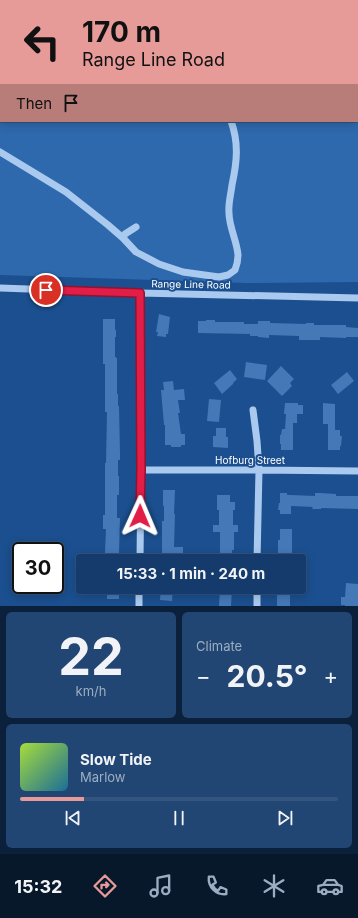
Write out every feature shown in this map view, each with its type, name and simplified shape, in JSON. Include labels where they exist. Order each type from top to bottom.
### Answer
[{"type":"street","points":[[0,152],[66,192],[122,238],[136,252],[159,264],[183,272],[219,277],[228,275],[235,270],[238,262],[238,254],[229,212],[237,156],[231,122]]},
{"type":"street","points":[[122,238],[124,234],[136,227]]},
{"type":"street","name":"Range Line Road","points":[[0,288],[358,298]]},
{"type":"street","points":[[140,293],[140,554]]},
{"type":"street","points":[[253,410],[258,441],[259,470],[257,554]]},
{"type":"street","name":"Hofburg Street","points":[[141,470],[358,472]]},
{"type":"street","points":[[139,594],[139,606]]},
{"type":"street","points":[[257,594],[257,606]]},
{"type":"shaded area","points":[[0,122],[358,122],[358,282],[247,283],[0,275]]},
{"type":"building","points":[[159,314],[170,317],[168,334],[166,334],[166,337],[157,336],[158,332],[156,332]]},
{"type":"building","points":[[103,319],[115,319],[116,330],[115,357],[117,358],[120,453],[120,460],[118,460],[119,495],[117,495],[117,518],[120,518],[119,553],[105,553],[106,529],[103,529],[103,515],[105,515],[107,412],[105,412]]},
{"type":"building","points":[[215,320],[215,322],[244,322],[244,324],[258,324],[258,321],[270,321],[270,323],[346,325],[346,327],[358,328],[358,337],[320,337],[320,340],[299,340],[299,336],[269,335],[269,338],[250,336],[250,334],[198,333],[198,321]]},
{"type":"building","points":[[246,362],[267,365],[265,380],[244,377]]},
{"type":"building","points":[[281,366],[294,379],[290,383],[292,386],[282,396],[267,381]]},
{"type":"building","points":[[230,370],[237,379],[222,394],[214,383]]},
{"type":"building","points":[[347,372],[354,381],[338,394],[331,385]]},
{"type":"building","points":[[173,381],[174,390],[184,389],[185,400],[178,400],[181,434],[185,434],[185,445],[181,445],[181,447],[171,447],[171,445],[165,445],[165,425],[161,390],[164,390],[163,382]]},
{"type":"building","points":[[209,399],[221,400],[219,422],[207,421]]},
{"type":"building","points":[[285,403],[298,403],[298,405],[303,405],[303,414],[297,414],[297,423],[293,423],[293,450],[281,450],[280,435],[282,429],[285,429]]},
{"type":"building","points":[[323,403],[335,404],[335,430],[340,430],[340,436],[342,436],[340,450],[328,450],[328,424],[323,424]]},
{"type":"building","points":[[216,428],[226,428],[228,448],[213,447],[213,436],[216,436]]},
{"type":"building","points":[[163,490],[175,490],[174,547],[183,547],[183,554],[162,554],[162,521],[164,521]]},
{"type":"building","points":[[280,493],[287,493],[287,495],[315,496],[315,493],[320,493],[336,494],[336,496],[358,496],[358,509],[312,509],[313,507],[291,506],[291,514],[280,514],[280,510],[278,510]]},
{"type":"building","points":[[217,495],[230,495],[230,502],[235,502],[235,510],[233,510],[233,525],[238,525],[238,532],[234,532],[234,550],[232,550],[232,554],[220,554],[220,532],[213,532],[213,525],[219,525],[219,510],[217,510]]},
{"type":"building","points":[[280,529],[292,529],[292,554],[278,554],[278,540],[280,540]]},
{"type":"building","points":[[346,583],[358,584],[358,606],[341,605],[341,597],[345,597]]},
{"type":"building","points":[[107,594],[119,594],[119,599],[107,599]]},
{"type":"building","points":[[160,594],[172,594],[172,601],[160,600]]},
{"type":"building","points":[[220,594],[232,594],[231,606],[219,606]]},
{"type":"building","points":[[277,594],[290,594],[290,606],[277,606]]},
{"type":"route","points":[[46,290],[140,293],[140,516]]}]
